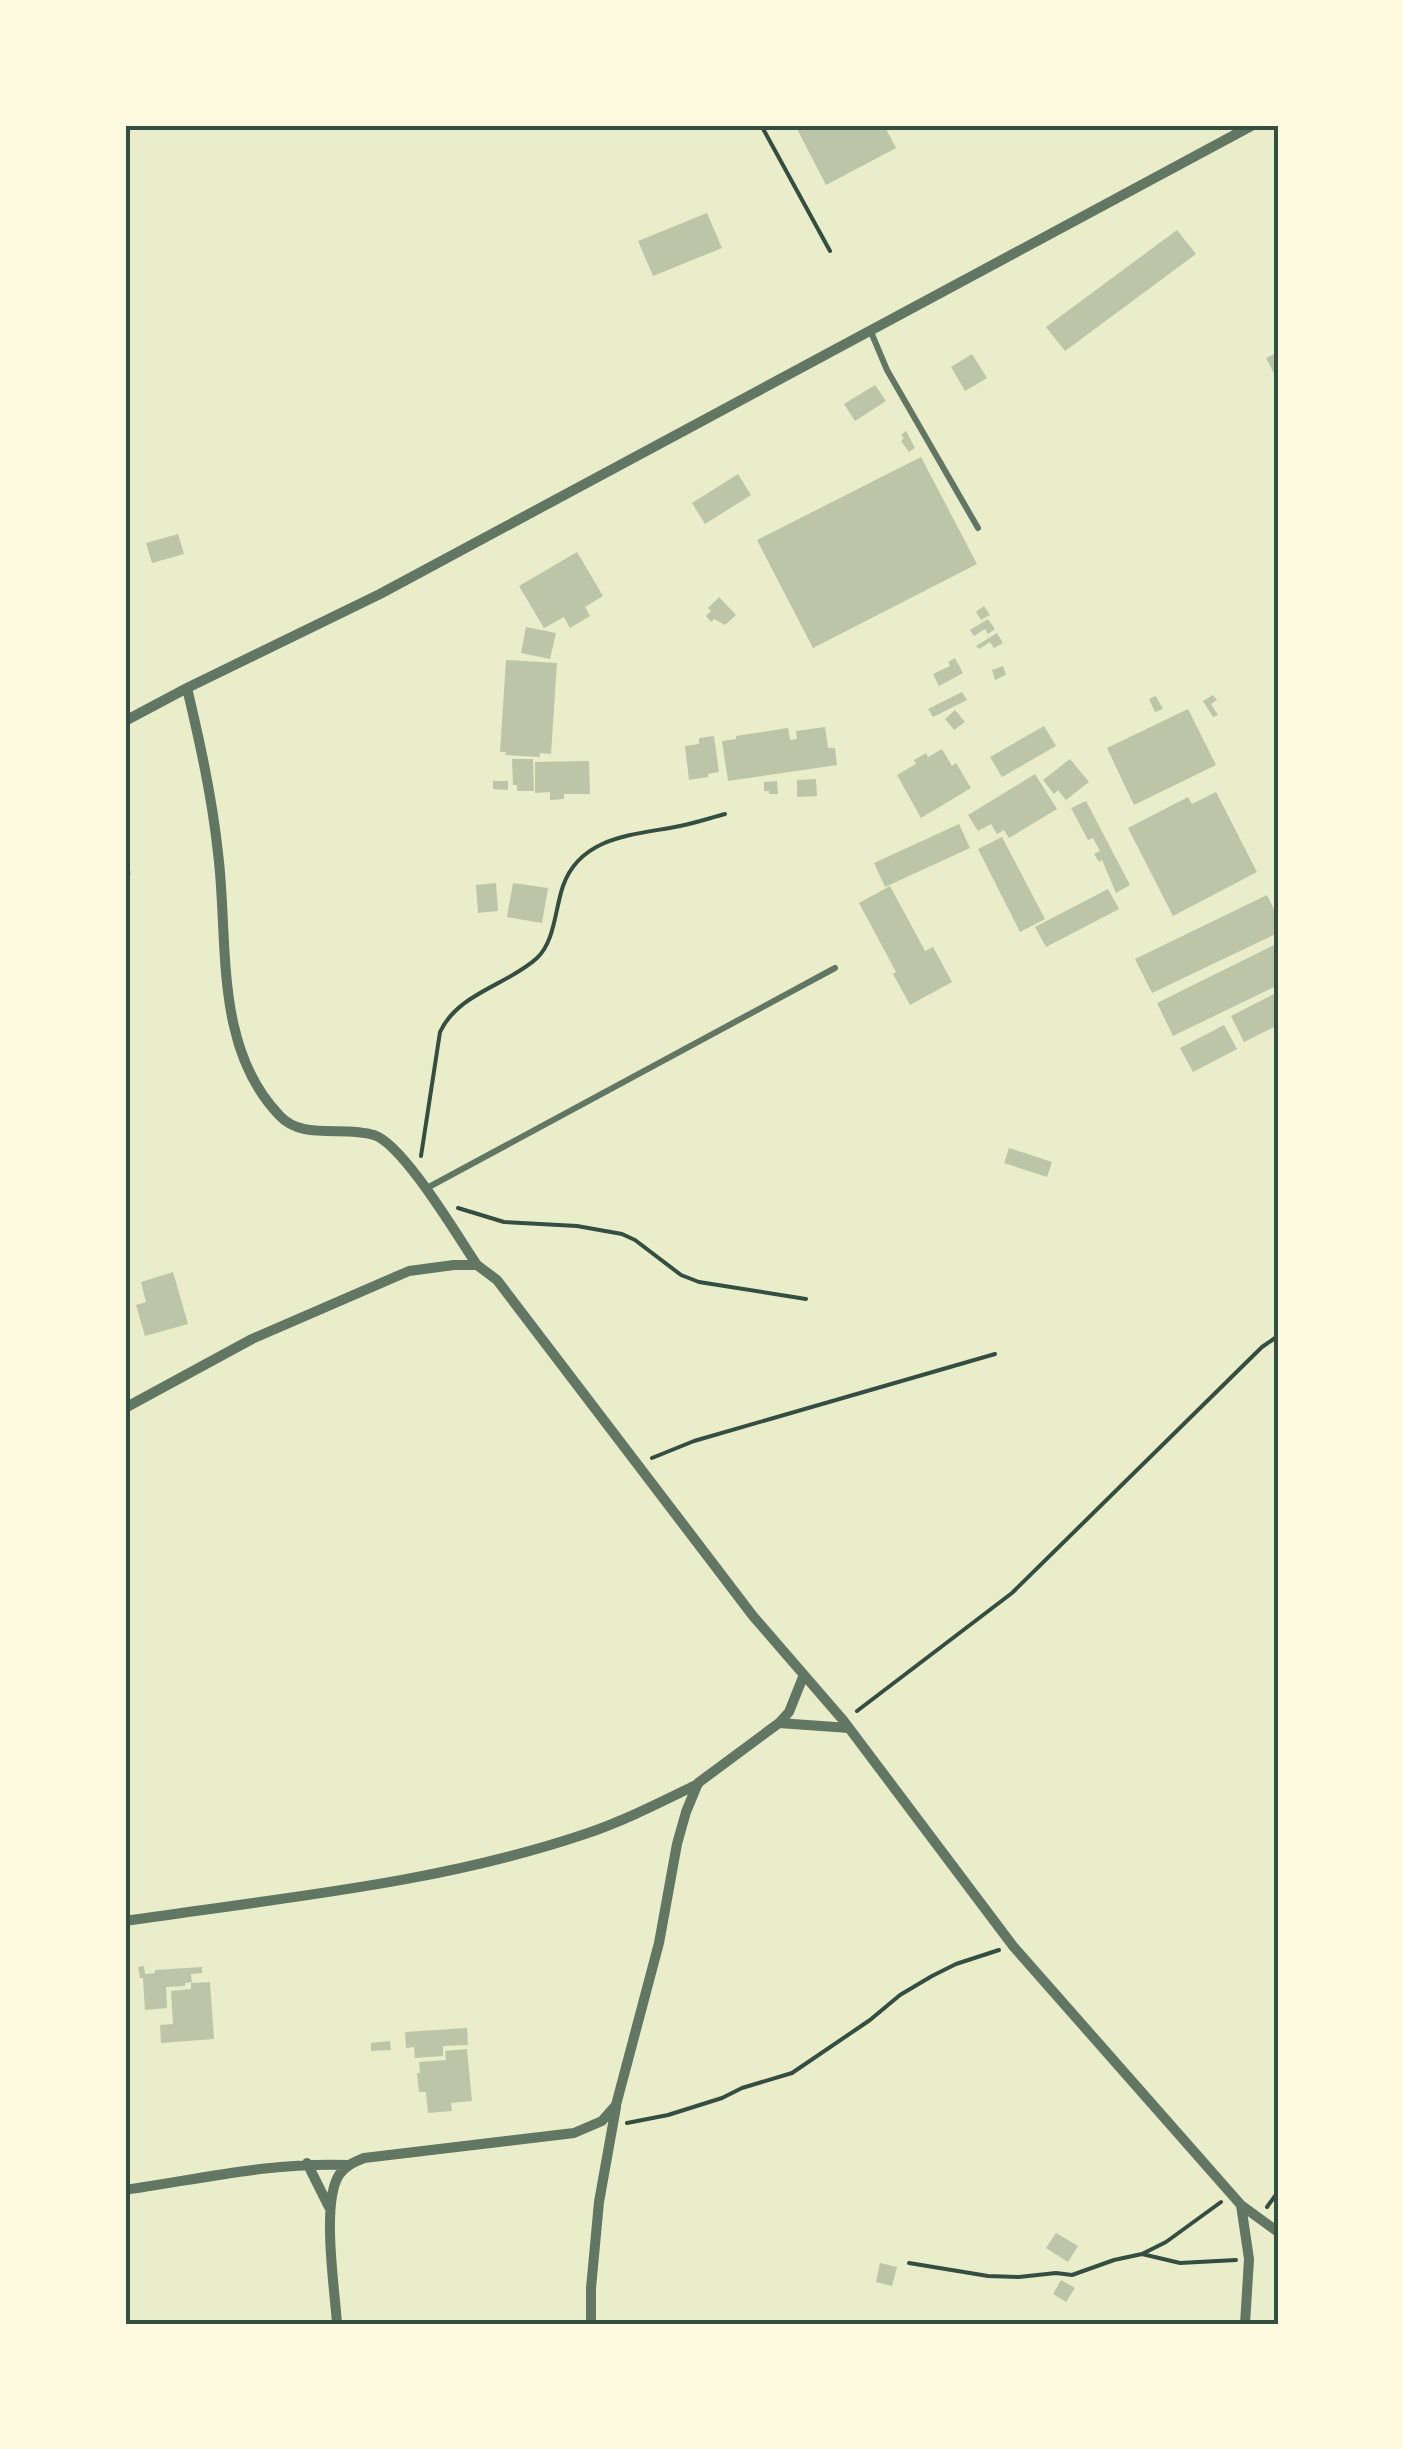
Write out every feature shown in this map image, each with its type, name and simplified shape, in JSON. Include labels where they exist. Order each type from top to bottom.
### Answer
[{"type":"street","points":[[125,721],[380,594],[1253,125]]},
{"type":"street","points":[[187,688],[206,768],[219,857],[224,975],[244,1062],[264,1099],[283,1120],[303,1130],[347,1131],[390,1142],[477,1265],[498,1280],[753,1616],[846,1724],[1013,1946],[1241,2206],[1278,2232]]},
{"type":"street","points":[[125,1408],[252,1339],[409,1271],[477,1265]]},
{"type":"street","points":[[125,1921],[397,1880],[478,1864],[586,1834],[698,1784],[779,1723],[789,1712],[803,1677]]},
{"type":"street","points":[[779,1723],[846,1724]]},
{"type":"street","points":[[591,2324],[599,2202],[616,2105],[659,1943],[676,1844],[698,1784]]},
{"type":"street","points":[[338,2324],[330,2208],[336,2178],[348,2165],[364,2158],[574,2132],[602,2121],[616,2105]]},
{"type":"street","points":[[125,2190],[260,2168],[307,2163],[348,2165]]},
{"type":"street","points":[[307,2163],[330,2208]]},
{"type":"street","points":[[1241,2206],[1248,2259],[1245,2324]]},
{"type":"lane","points":[[871,332],[887,370],[978,528]]},
{"type":"lane","points":[[422,1185],[835,968]]},
{"type":"path","points":[[761,125],[830,251]]},
{"type":"path","points":[[422,1185],[440,1032],[446,1019],[546,950],[564,882],[587,852],[614,838],[684,826],[725,814]]},
{"type":"path","points":[[434,1201],[504,1222],[577,1226],[622,1234],[681,1275],[699,1282],[806,1299]]},
{"type":"path","points":[[846,1724],[1012,1593],[1168,1436],[1278,1336]]},
{"type":"path","points":[[638,1464],[694,1441],[994,1354]]},
{"type":"path","points":[[614,2125],[668,2115],[792,2073],[870,2020],[900,1994],[979,1955],[1013,1946]]},
{"type":"path","points":[[908,2263],[988,2276],[1072,2275],[1142,2254],[1166,2242],[1233,2194]]},
{"type":"path","points":[[1142,2254],[1180,2264],[1248,2259]]},
{"type":"building","points":[[795,125],[884,125],[896,148],[826,185]]},
{"type":"building","points":[[707,213],[722,248],[653,276],[638,241]]},
{"type":"building","points":[[1177,230],[1196,254],[1065,351],[1046,327]]},
{"type":"building","points":[[1278,352],[1278,381],[1266,358]]},
{"type":"building","points":[[972,354],[987,378],[965,391],[951,367]]},
{"type":"building","points":[[875,385],[886,401],[855,421],[844,404]]},
{"type":"building","points":[[906,431],[915,448],[909,452],[901,441]]},
{"type":"building","points":[[921,457],[977,564],[813,648],[757,540]]},
{"type":"building","points":[[738,474],[751,495],[705,524],[692,503]]},
{"type":"building","points":[[178,534],[184,554],[152,563],[146,543]]},
{"type":"building","points":[[577,552],[603,596],[585,607],[590,616],[570,628],[564,617],[544,628],[519,586]]},
{"type":"building","points":[[719,597],[736,615],[725,625],[714,619],[711,622],[706,616]]},
{"type":"building","points":[[984,606],[990,615],[981,620],[976,612]]},
{"type":"building","points":[[988,619],[995,629],[988,634],[985,629],[974,636],[970,630]]},
{"type":"building","points":[[526,627],[556,633],[550,659],[521,653]]},
{"type":"building","points":[[997,633],[1003,643],[994,648],[990,642],[979,649],[976,646]]},
{"type":"building","points":[[955,658],[963,673],[939,686],[933,674],[950,666],[948,662]]},
{"type":"building","points":[[506,660],[557,663],[551,754],[540,753],[540,757],[500,752]]},
{"type":"building","points":[[1003,666],[1006,675],[995,680],[992,670]]},
{"type":"building","points":[[962,692],[967,700],[933,717],[928,709]]},
{"type":"building","points":[[1213,695],[1217,700],[1211,704],[1218,715],[1213,717],[1203,701]]},
{"type":"building","points":[[1156,696],[1163,709],[1155,712],[1149,699]]},
{"type":"building","points":[[1188,709],[1216,765],[1134,805],[1107,748]]},
{"type":"building","points":[[955,710],[965,722],[954,730],[945,719]]},
{"type":"building","points":[[1044,726],[1056,746],[1002,777],[990,757]]},
{"type":"building","points":[[825,727],[828,748],[835,748],[837,765],[728,781],[722,741],[788,728],[790,740],[797,739],[796,731]]},
{"type":"building","points":[[714,736],[719,772],[689,780],[685,746]]},
{"type":"building","points":[[942,749],[971,788],[921,818],[897,775],[926,753],[928,757]]},
{"type":"building","points":[[512,759],[533,759],[534,791],[517,791],[517,785],[513,785]]},
{"type":"building","points":[[1070,759],[1089,782],[1066,800],[1058,790],[1054,794],[1043,780]]},
{"type":"building","points":[[589,761],[590,794],[564,794],[564,799],[550,800],[550,792],[535,793],[535,762]]},
{"type":"building","points":[[1035,774],[1057,809],[1009,838],[1004,830],[997,834],[991,824],[978,831],[968,815]]},
{"type":"building","points":[[816,779],[817,796],[797,797],[797,780]]},
{"type":"building","points":[[493,781],[508,781],[508,790],[493,789]]},
{"type":"building","points":[[777,781],[778,794],[764,791],[764,782]]},
{"type":"building","points":[[1216,792],[1257,872],[1173,916],[1128,828],[1188,797],[1192,804]]},
{"type":"building","points":[[1086,801],[1130,885],[1116,893],[1102,860],[1099,862],[1094,854],[1100,851],[1093,838],[1088,840],[1071,808]]},
{"type":"building","points":[[959,824],[970,848],[885,887],[874,863]]},
{"type":"building","points":[[1002,837],[1045,919],[1020,932],[978,849]]},
{"type":"building","points":[[125,850],[131,875],[125,876]]},
{"type":"building","points":[[496,883],[498,911],[478,913],[476,885]]},
{"type":"building","points":[[513,883],[548,888],[542,923],[507,917]]},
{"type":"building","points":[[890,886],[925,951],[933,947],[952,982],[910,1005],[859,903]]},
{"type":"building","points":[[1108,889],[1119,909],[1046,947],[1035,927]]},
{"type":"building","points":[[1267,895],[1278,918],[1278,933],[1152,993],[1135,959]]},
{"type":"building","points":[[1278,943],[1278,985],[1173,1036],[1157,1003]]},
{"type":"building","points":[[1278,992],[1278,1025],[1244,1042],[1231,1016]]},
{"type":"building","points":[[1224,1025],[1237,1049],[1193,1072],[1180,1048]]},
{"type":"building","points":[[1009,1148],[1052,1162],[1047,1177],[1004,1163]]},
{"type":"building","points":[[173,1272],[188,1324],[145,1336],[136,1305],[146,1302],[141,1282]]},
{"type":"building","points":[[144,1966],[145,1974],[202,1967],[202,1973],[191,1974],[192,1982],[185,1986],[166,1987],[167,2008],[145,2010],[143,1978],[138,1967]]},
{"type":"building","points":[[210,1982],[214,2039],[161,2043],[160,2025],[173,2024],[171,1991],[191,1989],[191,1983]]},
{"type":"building","points":[[467,2028],[468,2045],[443,2046],[443,2056],[415,2058],[414,2047],[406,2048],[405,2032]]},
{"type":"building","points":[[390,2041],[391,2050],[371,2051],[371,2043]]},
{"type":"building","points":[[467,2049],[472,2101],[451,2103],[452,2111],[428,2113],[426,2092],[419,2092],[419,2062],[446,2060],[445,2051]]},
{"type":"building","points":[[1056,2233],[1078,2246],[1068,2262],[1046,2248]]},
{"type":"building","points":[[880,2263],[897,2267],[892,2286],[876,2282]]},
{"type":"building","points":[[1061,2280],[1075,2288],[1066,2302],[1053,2294]]}]
